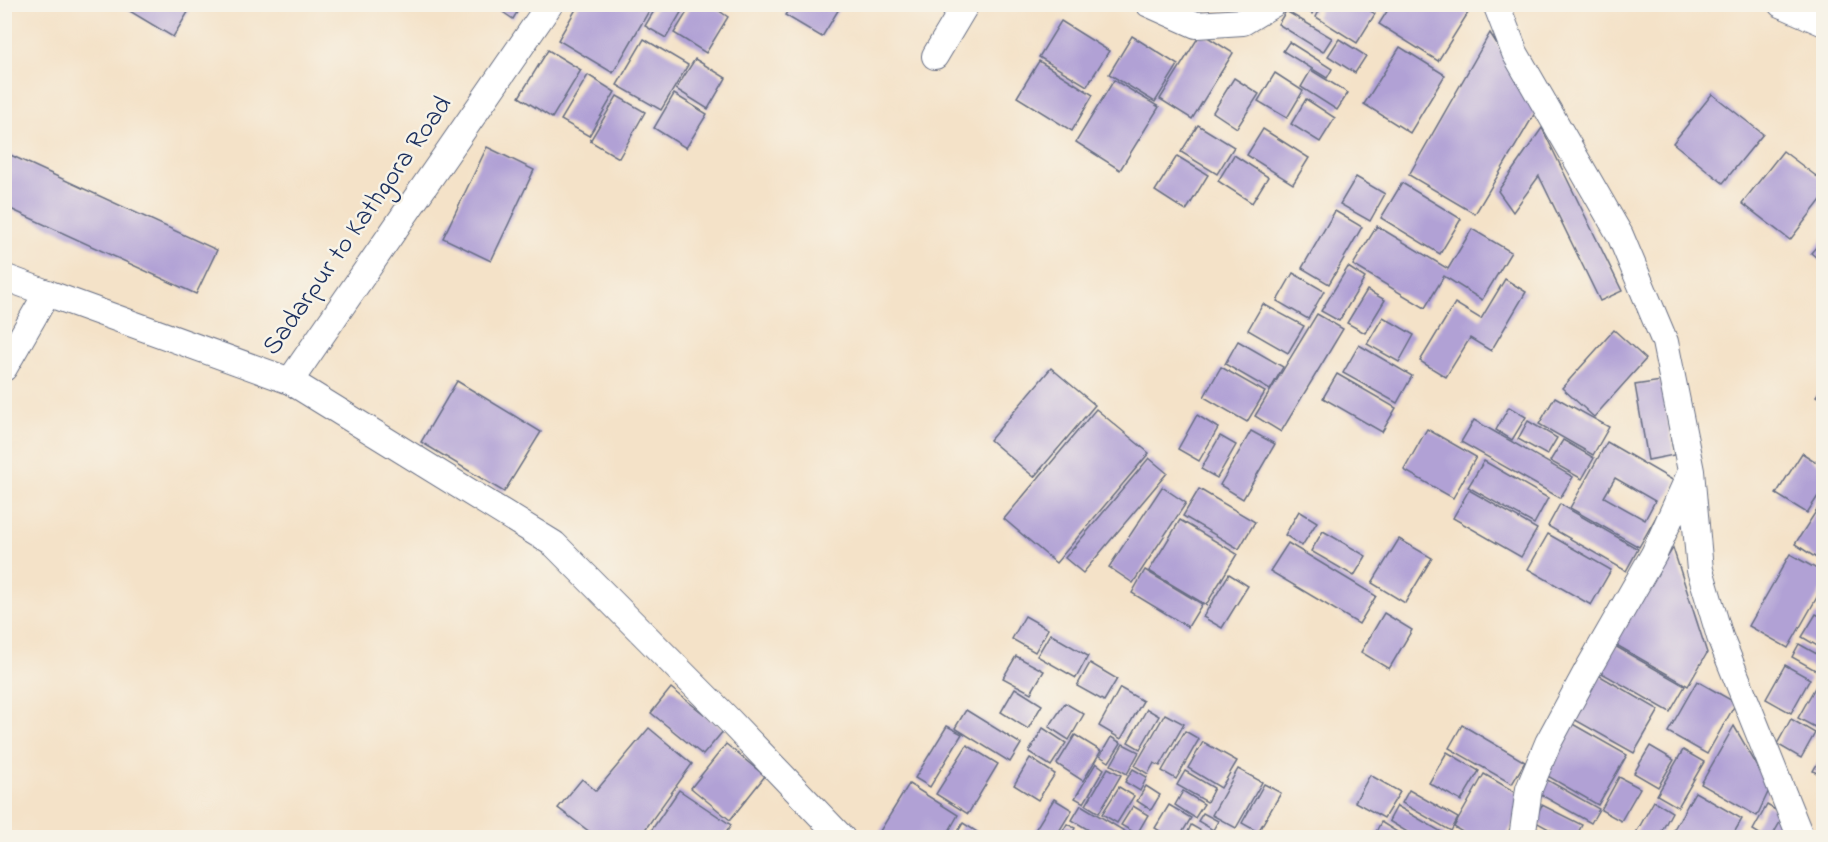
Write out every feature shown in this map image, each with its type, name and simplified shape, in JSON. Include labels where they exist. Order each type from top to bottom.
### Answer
[{"type":"street","name":"Sadarpur to Kathgora Road","points":[[4,278],[290,381],[550,4]]},
{"type":"street","points":[[935,56],[966,4]]},
{"type":"street","points":[[1149,4],[1196,25],[1243,22],[1273,4]]},
{"type":"street","points":[[1497,4],[1515,53],[1620,235],[1665,342],[1691,471],[1700,570],[1720,637],[1802,837]]},
{"type":"street","points":[[1781,4],[1824,23]]},
{"type":"street","points":[[4,368],[47,293]]},
{"type":"street","points":[[290,381],[554,544],[727,717],[842,837]]},
{"type":"street","points":[[1522,837],[1529,789],[1548,743],[1654,554],[1691,471]]},
{"type":"building","points":[[118,4],[193,4],[173,37]]},
{"type":"building","points":[[491,4],[522,4],[513,19]]},
{"type":"building","points":[[579,4],[653,4],[613,73],[558,40]]},
{"type":"building","points":[[658,4],[686,4],[666,38],[645,26]]},
{"type":"building","points":[[692,4],[709,4],[728,17],[706,53],[674,33]]},
{"type":"building","points":[[792,4],[842,4],[822,37],[785,15]]},
{"type":"building","points":[[1297,4],[1317,4],[1312,14]]},
{"type":"building","points":[[1323,4],[1360,4],[1375,14],[1357,43],[1316,17]]},
{"type":"building","points":[[1391,5],[1473,5],[1438,61],[1379,24]]},
{"type":"building","points":[[1286,11],[1332,38],[1323,52],[1278,24]]},
{"type":"building","points":[[1061,21],[1109,51],[1087,86],[1039,57]]},
{"type":"building","points":[[1201,33],[1233,53],[1192,119],[1160,99]]},
{"type":"building","points":[[1490,33],[1538,108],[1475,214],[1409,175]]},
{"type":"building","points":[[1132,36],[1178,65],[1155,102],[1109,74]]},
{"type":"building","points":[[644,39],[688,65],[661,110],[617,85]]},
{"type":"building","points":[[1339,39],[1366,56],[1355,73],[1328,56]]},
{"type":"building","points":[[1289,42],[1332,69],[1327,78],[1283,51]]},
{"type":"building","points":[[1400,47],[1445,75],[1410,133],[1364,104]]},
{"type":"building","points":[[548,50],[581,70],[552,118],[519,97]]},
{"type":"building","points":[[695,59],[726,78],[708,109],[676,89]]},
{"type":"building","points":[[1039,61],[1093,95],[1072,131],[1017,97]]},
{"type":"building","points":[[1311,70],[1348,93],[1337,110],[1301,87]]},
{"type":"building","points":[[1275,73],[1303,91],[1287,118],[1258,101]]},
{"type":"building","points":[[588,75],[615,92],[589,136],[561,120]]},
{"type":"building","points":[[1234,78],[1259,94],[1237,128],[1213,112]]},
{"type":"building","points":[[1114,80],[1159,107],[1120,170],[1076,142]]},
{"type":"building","points":[[674,94],[707,114],[686,148],[654,128]]},
{"type":"building","points":[[1712,94],[1763,134],[1723,183],[1673,143]]},
{"type":"building","points":[[617,96],[645,112],[619,158],[590,141]]},
{"type":"building","points":[[1306,99],[1335,118],[1320,142],[1291,124]]},
{"type":"building","points":[[1198,125],[1234,147],[1217,174],[1181,152]]},
{"type":"building","points":[[1542,128],[1622,291],[1600,301],[1539,176],[1513,212],[1498,191]]},
{"type":"building","points":[[1263,129],[1309,158],[1293,184],[1247,155]]},
{"type":"building","points":[[487,147],[534,170],[491,261],[443,238]]},
{"type":"building","points":[[1783,151],[1824,182],[1824,196],[1790,240],[1742,203]]},
{"type":"building","points":[[4,152],[217,250],[196,294],[4,206]]},
{"type":"building","points":[[1234,155],[1268,177],[1252,203],[1218,181]]},
{"type":"building","points":[[1177,156],[1208,175],[1186,211],[1155,191]]},
{"type":"building","points":[[1356,177],[1385,194],[1370,221],[1340,204]]},
{"type":"building","points":[[1402,183],[1461,219],[1440,254],[1381,218]]},
{"type":"building","points":[[1335,211],[1362,227],[1329,284],[1302,268]]},
{"type":"building","points":[[1377,226],[1448,269],[1472,229],[1511,252],[1482,300],[1444,276],[1425,308],[1353,265]]},
{"type":"building","points":[[1824,238],[1824,264],[1811,253]]},
{"type":"building","points":[[1348,267],[1365,278],[1339,321],[1321,311]]},
{"type":"building","points":[[1293,273],[1324,291],[1308,319],[1277,301]]},
{"type":"building","points":[[1505,279],[1526,292],[1491,351],[1470,338],[1446,377],[1420,361],[1455,303],[1481,319]]},
{"type":"building","points":[[1367,290],[1385,300],[1365,333],[1347,323]]},
{"type":"building","points":[[1263,304],[1304,326],[1288,353],[1248,330]]},
{"type":"building","points":[[1317,314],[1343,329],[1281,432],[1255,416]]},
{"type":"building","points":[[1383,317],[1414,335],[1399,362],[1367,344]]},
{"type":"building","points":[[1614,330],[1646,359],[1594,417],[1562,388]]},
{"type":"building","points":[[1238,341],[1283,367],[1270,390],[1225,364]]},
{"type":"building","points":[[1359,345],[1412,376],[1397,403],[1343,373]]},
{"type":"building","points":[[1221,367],[1265,392],[1247,422],[1204,397]]},
{"type":"building","points":[[1051,368],[1095,405],[1034,477],[990,440]]},
{"type":"building","points":[[1337,374],[1396,408],[1382,432],[1323,398]]},
{"type":"building","points":[[457,381],[541,432],[504,492],[421,442]]},
{"type":"building","points":[[1661,381],[1674,455],[1648,460],[1635,385]]},
{"type":"building","points":[[1824,385],[1824,401],[1816,396]]},
{"type":"building","points":[[1555,397],[1609,427],[1593,455],[1539,424]]},
{"type":"building","points":[[1509,407],[1526,417],[1512,440],[1496,430]]},
{"type":"building","points":[[1096,409],[1149,453],[1056,563],[1004,519]]},
{"type":"building","points":[[1197,415],[1218,428],[1199,461],[1178,449]]},
{"type":"building","points":[[1474,420],[1573,477],[1560,498],[1461,442]]},
{"type":"building","points":[[1528,421],[1557,438],[1547,455],[1518,439]]},
{"type":"building","points":[[1427,429],[1476,457],[1453,498],[1404,470]]},
{"type":"building","points":[[1251,431],[1275,444],[1243,499],[1220,485]]},
{"type":"building","points":[[1220,436],[1236,445],[1217,478],[1201,469]]},
{"type":"building","points":[[1563,440],[1594,458],[1582,479],[1550,461]]},
{"type":"building","points":[[1607,442],[1676,482],[1639,547],[1570,508]],"holes":[[[1615,478],[1655,501],[1645,520],[1604,497]]]},
{"type":"building","points":[[1802,453],[1824,467],[1824,487],[1807,513],[1776,494]]},
{"type":"building","points":[[1149,458],[1167,473],[1083,573],[1065,558]]},
{"type":"building","points":[[1484,461],[1548,498],[1534,524],[1468,487]]},
{"type":"building","points":[[1162,487],[1186,503],[1133,583],[1109,567]]},
{"type":"building","points":[[1199,489],[1255,522],[1239,549],[1183,516]]},
{"type":"building","points":[[1469,490],[1537,529],[1521,557],[1453,518]]},
{"type":"building","points":[[1824,499],[1824,563],[1795,544]]},
{"type":"building","points":[[1560,504],[1638,549],[1626,571],[1548,526]]},
{"type":"building","points":[[1299,511],[1317,522],[1302,546],[1285,535]]},
{"type":"building","points":[[1180,520],[1237,554],[1206,605],[1149,571]]},
{"type":"building","points":[[1323,531],[1366,556],[1354,576],[1311,551]]},
{"type":"building","points":[[1548,534],[1611,570],[1591,605],[1528,569]]},
{"type":"building","points":[[1399,539],[1432,558],[1405,603],[1372,583]]},
{"type":"building","points":[[1288,543],[1376,596],[1359,624],[1270,571]]},
{"type":"building","points":[[1673,548],[1707,653],[1688,686],[1613,643]]},
{"type":"building","points":[[1790,554],[1824,573],[1824,585],[1788,648],[1749,626]]},
{"type":"building","points":[[1145,570],[1202,604],[1188,627],[1132,593]]},
{"type":"building","points":[[1229,574],[1248,586],[1222,628],[1203,617]]},
{"type":"building","points":[[1384,613],[1412,630],[1389,669],[1361,652]]},
{"type":"building","points":[[1816,614],[1824,618],[1824,650],[1802,637]]},
{"type":"building","points":[[1025,616],[1048,629],[1035,652],[1012,639]]},
{"type":"building","points":[[1050,634],[1088,656],[1076,678],[1037,656]]},
{"type":"building","points":[[1799,644],[1824,658],[1824,675],[1792,657]]},
{"type":"building","points":[[1615,646],[1685,686],[1670,712],[1600,672]]},
{"type":"building","points":[[1016,656],[1044,671],[1031,693],[1003,678]]},
{"type":"building","points":[[1090,663],[1117,679],[1104,701],[1077,686]]},
{"type":"building","points":[[1785,665],[1810,679],[1791,713],[1766,699]]},
{"type":"building","points":[[1595,673],[1659,710],[1634,753],[1570,717]]},
{"type":"building","points":[[1821,677],[1824,679],[1824,732],[1798,718]]},
{"type":"building","points":[[1697,681],[1736,703],[1707,754],[1668,732]]},
{"type":"building","points":[[671,688],[724,730],[703,755],[651,713]]},
{"type":"building","points":[[1015,688],[1042,705],[1028,729],[1001,712]]},
{"type":"building","points":[[1120,688],[1143,701],[1121,739],[1099,726]]},
{"type":"building","points":[[1065,703],[1084,714],[1069,740],[1049,727]]},
{"type":"building","points":[[1147,709],[1159,716],[1140,749],[1128,742]]},
{"type":"building","points":[[966,710],[1021,744],[1010,762],[955,728]]},
{"type":"building","points":[[1165,714],[1184,724],[1160,766],[1154,763],[1148,774],[1135,766]]},
{"type":"building","points":[[1791,719],[1815,733],[1801,758],[1777,744]]},
{"type":"building","points":[[1569,722],[1627,755],[1598,805],[1539,771]]},
{"type":"building","points":[[1462,725],[1525,762],[1512,784],[1449,748]]},
{"type":"building","points":[[947,726],[962,734],[930,787],[915,778]]},
{"type":"building","points":[[1734,726],[1770,788],[1757,816],[1701,784]]},
{"type":"building","points":[[649,728],[692,764],[639,838],[598,838],[558,808],[582,779],[596,791]]},
{"type":"building","points":[[1043,728],[1066,743],[1051,766],[1029,752]]},
{"type":"building","points":[[1185,731],[1199,739],[1176,779],[1162,771]]},
{"type":"building","points":[[1075,735],[1101,751],[1083,781],[1057,764]]},
{"type":"building","points":[[1111,737],[1121,743],[1109,762],[1100,756]]},
{"type":"building","points":[[1203,742],[1237,761],[1221,788],[1188,768]]},
{"type":"building","points":[[726,744],[765,776],[730,820],[691,788]]},
{"type":"building","points":[[1123,744],[1139,752],[1127,774],[1111,765]]},
{"type":"building","points":[[967,745],[998,764],[968,814],[936,794]]},
{"type":"building","points":[[1650,746],[1674,760],[1658,787],[1634,773]]},
{"type":"building","points":[[1683,750],[1704,762],[1678,807],[1657,795]]},
{"type":"building","points":[[1447,752],[1479,771],[1461,801],[1429,783]]},
{"type":"building","points":[[1824,752],[1824,777],[1813,771]]},
{"type":"building","points":[[1030,758],[1055,774],[1038,800],[1014,785]]},
{"type":"building","points":[[1096,763],[1104,769],[1084,803],[1075,798]]},
{"type":"building","points":[[1108,768],[1121,775],[1099,813],[1086,805]]},
{"type":"building","points":[[1133,769],[1147,777],[1140,791],[1125,782]]},
{"type":"building","points":[[1238,769],[1262,782],[1236,828],[1212,815]]},
{"type":"building","points":[[1185,771],[1214,788],[1207,802],[1177,785]]},
{"type":"building","points":[[1484,774],[1527,799],[1505,838],[1472,838],[1454,827]]},
{"type":"building","points":[[1370,775],[1400,792],[1384,818],[1355,802]]},
{"type":"building","points":[[1542,777],[1599,809],[1591,823],[1534,791]]},
{"type":"building","points":[[1619,777],[1640,788],[1621,821],[1601,810]]},
{"type":"building","points":[[909,784],[958,815],[945,838],[890,838],[880,831]]},
{"type":"building","points":[[1264,784],[1281,793],[1258,832],[1242,823]]},
{"type":"building","points":[[1146,786],[1160,795],[1151,810],[1137,801]]},
{"type":"building","points":[[1119,787],[1134,796],[1117,823],[1102,814]]},
{"type":"building","points":[[679,790],[731,825],[723,838],[646,838]]},
{"type":"building","points":[[1409,790],[1458,818],[1451,831],[1402,803]]},
{"type":"building","points":[[1183,791],[1204,804],[1195,818],[1175,805]]},
{"type":"building","points":[[1695,792],[1742,819],[1731,838],[1669,838]]},
{"type":"building","points":[[1054,799],[1072,810],[1055,838],[1047,838],[1035,830]]},
{"type":"building","points":[[1654,801],[1672,812],[1658,838],[1633,838]]},
{"type":"building","points":[[1081,805],[1126,832],[1123,838],[1102,838],[1072,820]]},
{"type":"building","points":[[1169,805],[1191,818],[1179,838],[1171,838],[1155,828]]},
{"type":"building","points":[[1542,805],[1582,825],[1575,838],[1565,838],[1534,821]]},
{"type":"building","points":[[1767,805],[1784,815],[1771,838],[1766,838],[1753,830]]},
{"type":"building","points":[[1133,806],[1148,815],[1137,834],[1121,825]]},
{"type":"building","points":[[1397,806],[1445,834],[1443,838],[1417,838],[1389,821]]},
{"type":"building","points":[[1203,813],[1218,821],[1213,830],[1198,821]]},
{"type":"building","points":[[1381,822],[1402,835],[1401,838],[1373,838]]},
{"type":"building","points":[[963,823],[982,835],[981,838],[954,838]]},
{"type":"building","points":[[1067,824],[1075,828],[1070,838],[1059,838]]},
{"type":"building","points":[[1191,825],[1205,833],[1202,838],[1193,838],[1187,834]]}]
